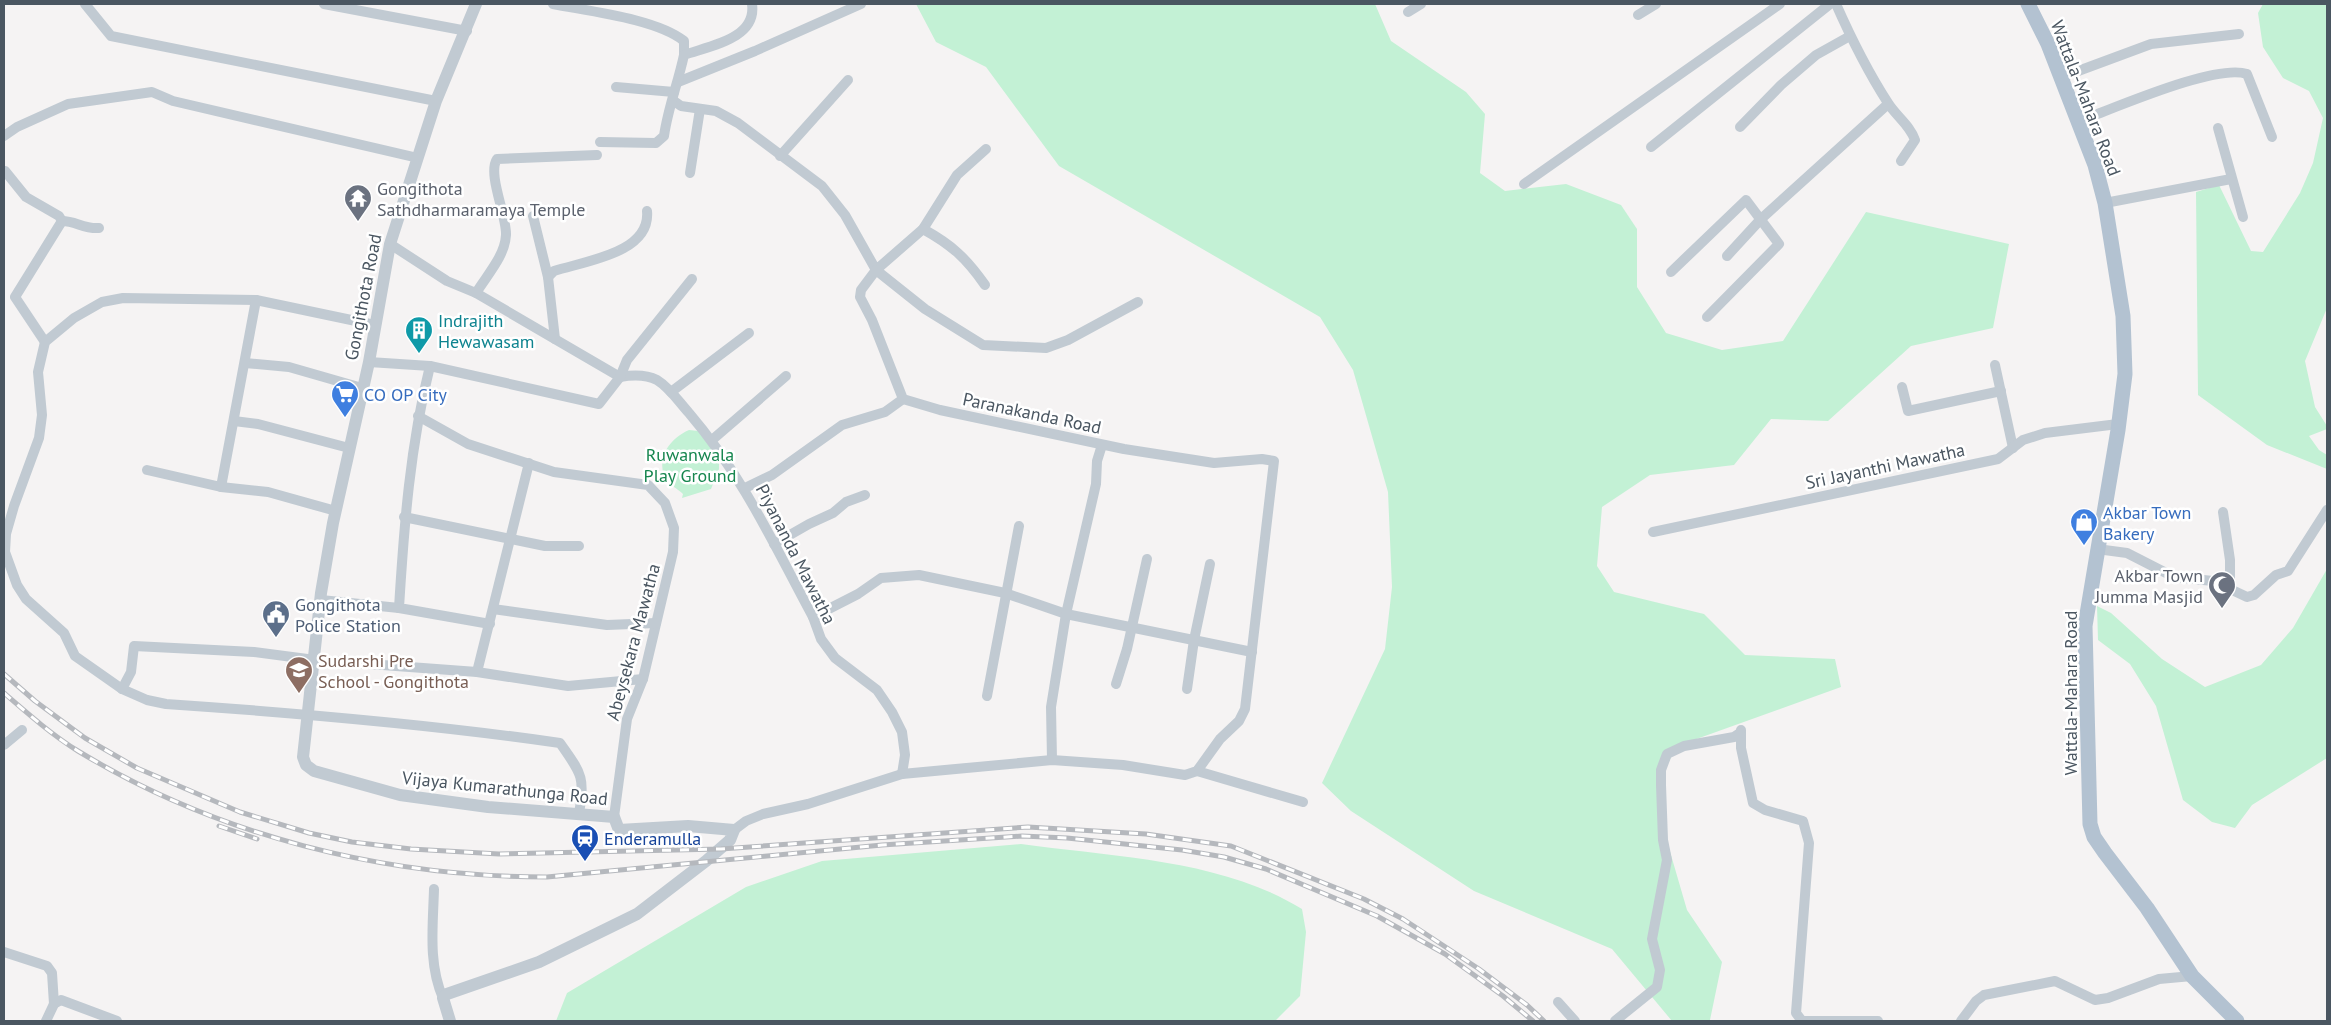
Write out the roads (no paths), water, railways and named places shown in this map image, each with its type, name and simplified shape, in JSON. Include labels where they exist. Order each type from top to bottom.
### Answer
[{"type":"main road","name":"Wattala-Mahara Road","points":[[2033,6],[2095,165],[2105,203],[2123,316],[2125,374],[2085,626],[2090,824],[2094,837],[2147,908],[2192,976],[2237,1021]]},
{"type":"street","points":[[85,4],[111,36],[436,101]]},
{"type":"street","points":[[324,4],[467,31]]},
{"type":"street","name":"Gongithota Road","points":[[303,757],[320,600],[336,511],[369,362],[390,244],[436,101],[467,31],[476,4]]},
{"type":"street","points":[[553,4],[640,22],[678,36],[684,41],[684,55],[674,96],[667,112],[664,136],[656,142],[600,142]]},
{"type":"street","points":[[684,55],[740,34],[748,24],[752,4]]},
{"type":"street","points":[[678,82],[755,51],[861,4]]},
{"type":"street","points":[[1408,12],[1421,4]]},
{"type":"street","points":[[1638,15],[1656,4]]},
{"type":"street","points":[[1524,184],[1780,4]]},
{"type":"street","points":[[1651,147],[1830,4]]},
{"type":"street","points":[[1836,4],[1850,36],[1888,104],[1912,132],[1915,140],[1901,161]]},
{"type":"street","points":[[2062,77],[2151,44],[2239,34]]},
{"type":"street","points":[[1740,127],[1781,85],[1816,55],[1850,36]]},
{"type":"street","points":[[2079,121],[2199,78],[2240,72],[2247,74],[2272,137]]},
{"type":"street","points":[[780,156],[848,80]]},
{"type":"street","points":[[616,87],[674,96],[681,106],[716,111],[738,123],[822,186],[845,215],[876,270],[925,310],[983,345],[1046,348],[1068,340],[1138,302]]},
{"type":"street","points":[[4,136],[17,127],[68,104],[152,92],[173,101],[418,158]]},
{"type":"street","points":[[1727,256],[1761,219],[1888,104]]},
{"type":"street","points":[[690,172],[700,108]]},
{"type":"street","points":[[2218,128],[2231,180],[2243,217]]},
{"type":"street","points":[[745,488],[772,475],[842,425],[885,412],[903,399],[872,320],[860,297],[860,290],[876,270],[923,228],[957,175],[986,148]]},
{"type":"street","points":[[476,293],[502,253],[506,234],[495,177],[494,163],[497,159],[597,155]]},
{"type":"street","points":[[5,172],[26,197],[58,216],[62,221]]},
{"type":"street","points":[[2105,203],[2231,180]]},
{"type":"street","points":[[1672,272],[1746,200],[1779,244],[1707,316]]},
{"type":"street","points":[[548,277],[554,271],[626,248],[640,237],[648,222],[647,211]]},
{"type":"street","points":[[533,216],[548,277],[555,339]]},
{"type":"street","points":[[62,221],[71,221],[86,228],[99,228]]},
{"type":"street","points":[[45,342],[15,297],[62,221]]},
{"type":"street","points":[[923,228],[949,243],[966,259],[985,285]]},
{"type":"street","points":[[390,244],[448,282],[476,293],[620,378]]},
{"type":"street","points":[[369,362],[430,366],[598,404],[620,378],[627,360],[692,279]]},
{"type":"street","points":[[375,325],[256,300],[172,297],[123,298],[102,302],[74,318],[45,342],[38,372],[42,415],[39,438],[14,506],[6,534],[6,552],[17,585],[26,598],[64,633],[75,656],[122,690],[146,700],[166,704],[308,713],[359,720],[472,730],[560,743],[581,774],[582,796],[579,813]]},
{"type":"street","points":[[221,487],[256,300]]},
{"type":"street","points":[[671,392],[749,333]]},
{"type":"street","points":[[245,363],[289,368],[362,388]]},
{"type":"street","points":[[1996,365],[2013,448]]},
{"type":"street","points":[[399,608],[404,517],[418,416],[430,366]]},
{"type":"street","name":"Piyananda Mawatha","points":[[620,378],[636,375],[656,380],[671,392],[712,440],[745,488],[813,617],[821,639],[835,658],[877,690],[892,712],[902,732],[905,755],[902,774]]},
{"type":"street","points":[[712,440],[786,376]]},
{"type":"street","points":[[1902,387],[1908,411],[2001,391]]},
{"type":"street","name":"Paranakanda Road","points":[[903,399],[940,410],[1070,436],[1102,445],[1214,463],[1262,459],[1274,460],[1252,652]]},
{"type":"street","name":"Abeysekara Mawatha","points":[[418,416],[468,444],[554,472],[648,485],[665,502],[674,528],[673,552],[643,679],[627,719],[614,817]]},
{"type":"street","points":[[234,421],[258,424],[349,448]]},
{"type":"street","name":"Sri Jayanthi Mawatha","points":[[1653,532],[1998,459],[2023,440],[2045,433],[2118,424]]},
{"type":"street","points":[[1052,760],[1052,707],[1066,614],[1096,484],[1097,461],[1102,445]]},
{"type":"street","points":[[477,672],[529,463]]},
{"type":"street","points":[[146,470],[221,487],[268,492],[336,511]]},
{"type":"street","points":[[774,544],[809,524],[833,514],[846,502],[865,495]]},
{"type":"street","points":[[2097,549],[2127,554],[2174,577],[2213,581],[2247,597],[2254,595],[2276,575],[2288,571],[2327,510]]},
{"type":"street","points":[[2223,512],[2230,560],[2230,590]]},
{"type":"street","points":[[404,517],[545,546],[579,546]]},
{"type":"street","points":[[987,696],[1019,526]]},
{"type":"street","points":[[1116,684],[1127,649],[1130,626],[1146,559]]},
{"type":"street","points":[[1187,689],[1194,640],[1210,564]]},
{"type":"street","points":[[813,617],[858,594],[880,578],[919,575],[1005,593],[1066,614],[1252,652],[1245,709],[1239,721],[1220,739],[1197,771]]},
{"type":"street","points":[[320,600],[399,608],[490,624]]},
{"type":"street","points":[[493,609],[607,625],[656,624]]},
{"type":"street","points":[[122,690],[131,672],[134,646],[254,652],[315,660],[477,672],[568,686],[643,679]]},
{"type":"street","points":[[4,745],[22,730]]},
{"type":"street","points":[[1615,1021],[1657,987],[1660,970],[1652,939],[1666,860],[1663,840],[1661,770],[1667,754],[1684,746],[1714,739],[1734,737],[1740,731],[1741,748],[1753,803],[1765,810],[1803,821],[1809,843],[1796,1013],[1802,1021],[1878,1021]]},
{"type":"street","name":"Vijaya Kumarathunga Road","points":[[303,757],[306,765],[314,770],[400,795],[488,807],[614,817],[619,830],[688,826],[734,830]]},
{"type":"street","points":[[444,998],[447,994],[538,962],[637,914],[721,849],[730,840],[734,830],[746,821],[763,814],[808,804],[902,774],[1052,760],[1122,765],[1185,775],[1197,771],[1303,802]]},
{"type":"street","points":[[434,889],[433,950],[437,983],[444,998],[450,1021]]},
{"type":"street","points":[[4,952],[47,966],[52,972],[54,1004],[46,1021]]},
{"type":"street","points":[[1961,1021],[1976,1001],[1984,995],[2055,981],[2096,1000],[2108,998],[2159,979],[2192,976]]},
{"type":"street","points":[[54,1004],[61,1000],[118,1021]]},
{"type":"street","points":[[1558,1002],[1575,1021]]},
{"type":"railway","points":[[4,674],[35,701],[85,738],[137,768],[240,812],[309,833],[352,842],[411,849],[499,854],[721,849],[1028,827],[1146,834],[1231,846],[1364,899],[1403,919],[1479,969],[1527,1005],[1544,1021]]},
{"type":"railway","points":[[4,693],[68,745],[132,781],[187,807],[245,828],[304,846],[364,860],[425,869],[486,875],[547,877],[882,845],[1022,836],[1067,838],[1182,850],[1224,857],[1266,869],[1377,916],[1445,954],[1503,996],[1533,1021]]},
{"type":"railway","points":[[219,826],[257,839]]},
{"type":"place","name":"Gongithota Sathdharmaramaya Temple","points":[[358,222]]},
{"type":"place","name":"Indrajith Hewawasam","points":[[419,354]]},
{"type":"place","name":"CO OP City","points":[[345,418]]},
{"type":"place","name":"Akbar Town Bakery","points":[[2084,546]]},
{"type":"place","name":"Akbar Town Jumma Masjid","points":[[2222,609]]},
{"type":"place","name":"Gongithota Police Station","points":[[276,638]]},
{"type":"place","name":"Sudarshi Pre School - Gongithota","points":[[299,694]]},
{"type":"place","name":"Enderamulla","points":[[585,862]]},
{"type":"park label","name":"Ruwanwala Play Ground","points":[[690,464]]}]
